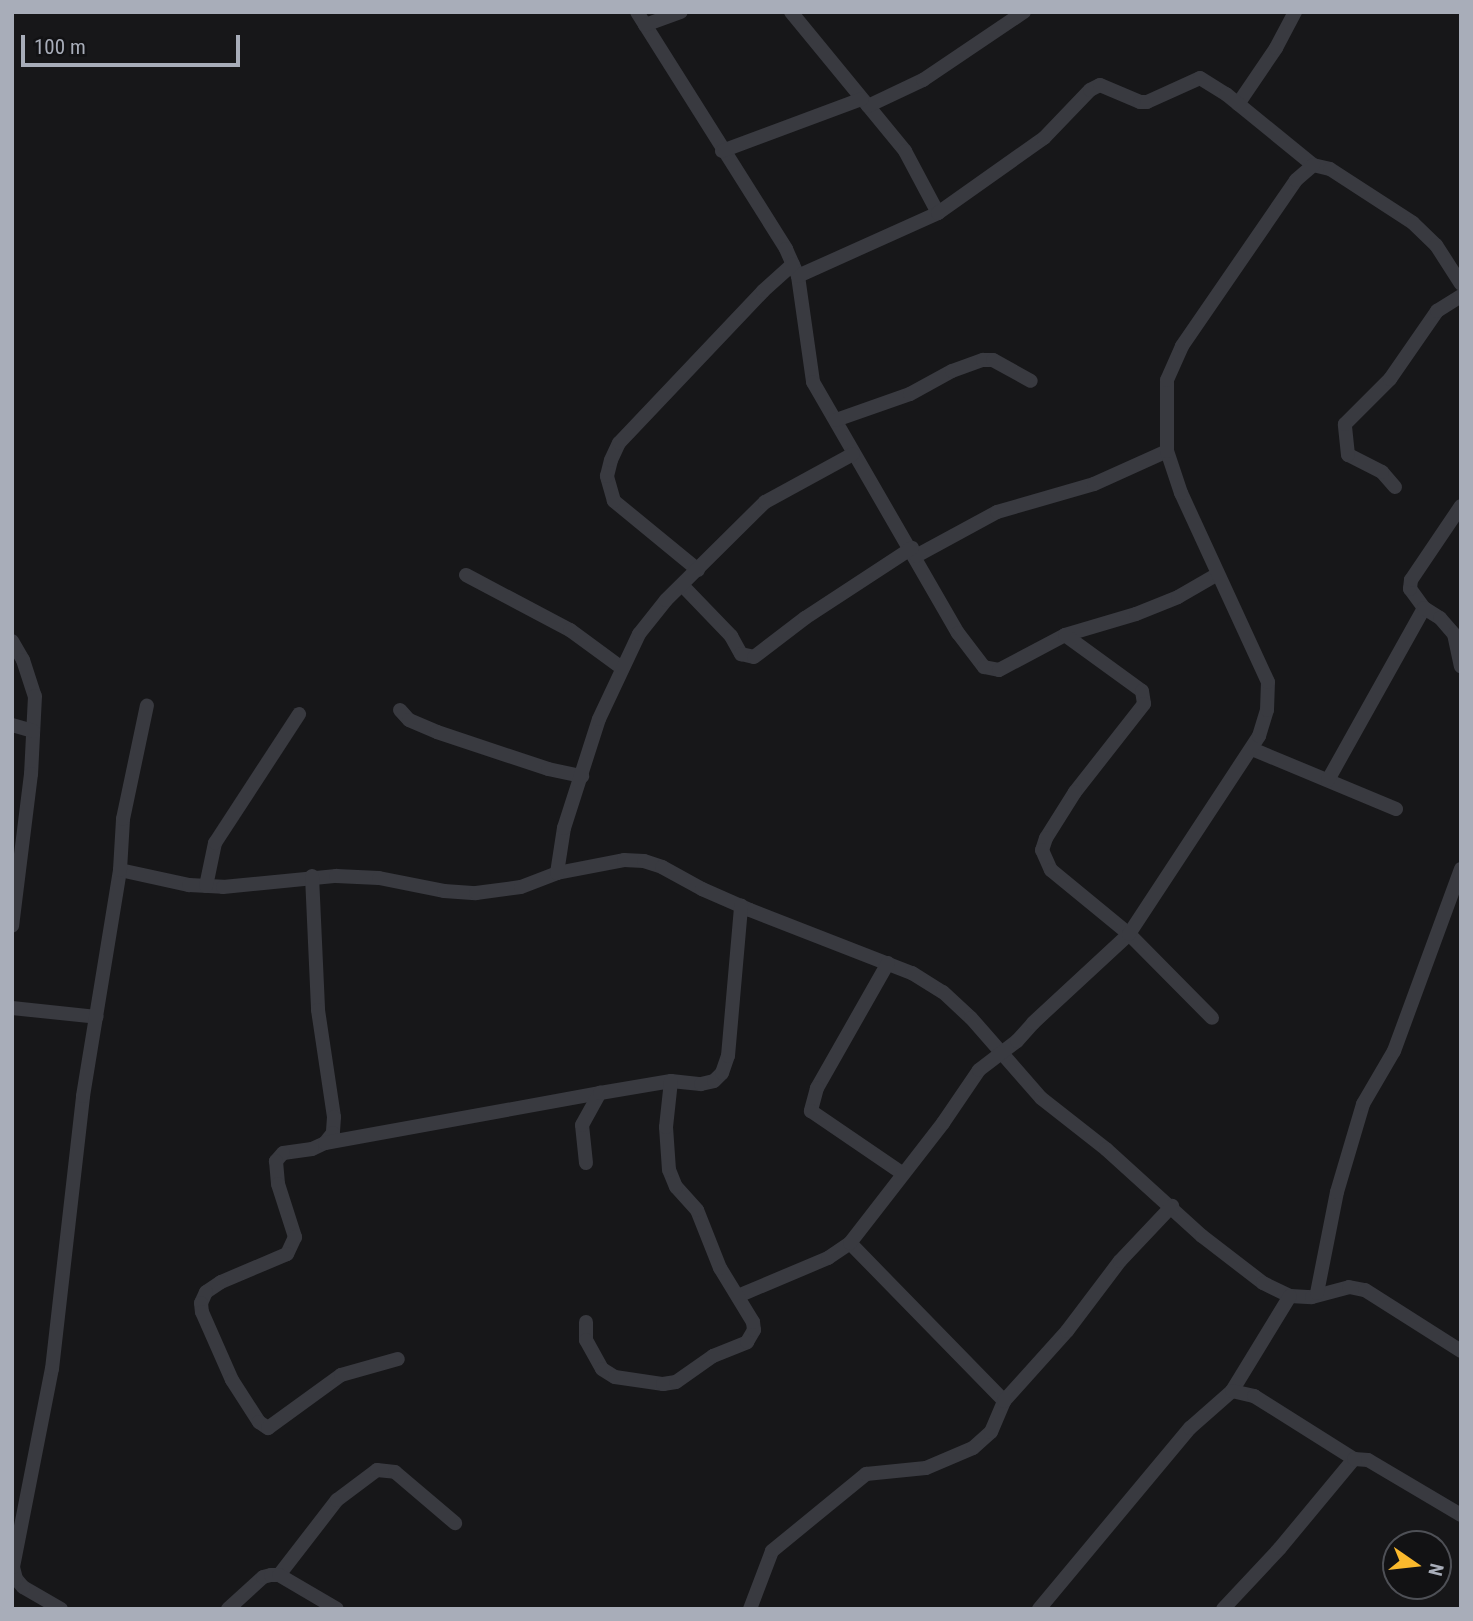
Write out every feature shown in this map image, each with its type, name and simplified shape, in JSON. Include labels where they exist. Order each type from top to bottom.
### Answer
[{"type":"street","points":[[681,12],[641,19],[796,270],[813,382],[853,454],[914,552],[958,633],[984,667],[999,670],[1065,635],[1136,614],[1178,597],[1216,575]]},
{"type":"street","points":[[791,12],[905,151],[938,213]]},
{"type":"street","points":[[722,151],[923,80],[1024,12]]},
{"type":"street","points":[[1238,104],[1276,48],[1296,12]]},
{"type":"street","points":[[698,570],[614,501],[608,486],[611,460],[619,443],[762,291],[796,270],[938,213],[1044,138],[1090,90],[1100,85],[1140,102],[1147,102],[1200,78],[1238,104],[1313,165],[1330,169],[1413,223],[1436,244],[1460,280]]},
{"type":"street","points":[[738,1296],[828,1258],[850,1243],[943,1123],[979,1070],[1017,1041],[1129,934],[1155,890],[1252,749],[1267,710],[1268,682],[1216,575],[1181,493],[1167,451],[1167,380],[1182,346],[1296,180],[1313,165]]},
{"type":"street","points":[[1395,487],[1382,472],[1348,455],[1345,424],[1390,379],[1437,311],[1461,296]]},
{"type":"street","points":[[836,420],[910,394],[952,371],[983,360],[1001,364],[1031,381]]},
{"type":"street","points":[[682,584],[725,629],[741,654],[754,656],[805,618],[914,552],[997,512],[1094,484],[1167,451]]},
{"type":"street","points":[[557,873],[564,828],[599,719],[639,635],[733,530],[765,502],[853,454]]},
{"type":"street","points":[[1461,506],[1411,580],[1410,589],[1424,608],[1440,618],[1454,634],[1461,666]]},
{"type":"street","points":[[466,575],[570,630],[622,668]]},
{"type":"street","points":[[1328,780],[1424,608]]},
{"type":"street","points":[[1065,635],[1142,691],[1144,704],[1075,792],[1046,838],[1042,850],[1051,870],[1129,934],[1212,1018]]},
{"type":"street","points":[[12,641],[23,660],[35,695],[31,774],[12,926]]},
{"type":"street","points":[[61,1609],[23,1587],[16,1579],[13,1567],[52,1369],[83,1096],[120,870],[123,819],[148,705]]},
{"type":"street","points":[[400,710],[409,720],[437,732],[548,769],[582,776]]},
{"type":"street","points":[[206,886],[215,843],[299,714]]},
{"type":"street","points":[[12,725],[33,731]]},
{"type":"street","points":[[1252,749],[1396,809]]},
{"type":"street","points":[[120,870],[206,886],[235,886],[312,876],[379,878],[444,891],[476,893],[521,887],[557,873],[624,860],[644,861],[741,906],[912,973],[943,992],[971,1018],[1041,1098],[1172,1206],[1202,1236],[1263,1283],[1290,1296],[1312,1297],[1317,1293],[1349,1287],[1365,1290],[1461,1351]]},
{"type":"street","points":[[1317,1293],[1337,1192],[1363,1104],[1394,1051],[1460,874]]},
{"type":"street","points":[[312,876],[318,1010],[334,1117],[332,1133],[325,1143]]},
{"type":"street","points":[[398,1359],[341,1374],[268,1428],[259,1422],[232,1380],[202,1312],[201,1303],[206,1292],[221,1282],[287,1254],[295,1237],[278,1184],[276,1161],[283,1153],[325,1143],[671,1081],[701,1084],[715,1081],[722,1073],[728,1056],[741,906]]},
{"type":"street","points":[[888,963],[817,1088],[811,1111],[902,1173]]},
{"type":"street","points":[[12,1007],[97,1017]]},
{"type":"street","points":[[586,1322],[586,1340],[602,1370],[615,1377],[663,1384],[676,1381],[713,1356],[747,1342],[754,1330],[753,1322],[720,1268],[697,1210],[676,1187],[669,1170],[666,1127],[671,1081]]},
{"type":"street","points":[[586,1163],[582,1125],[600,1093]]},
{"type":"street","points":[[750,1609],[772,1551],[866,1474],[926,1468],[973,1447],[991,1432],[1004,1401],[1066,1331],[1121,1261],[1172,1206]]},
{"type":"street","points":[[850,1243],[1004,1401]]},
{"type":"street","points":[[1039,1609],[1190,1428],[1233,1391],[1290,1296]]},
{"type":"street","points":[[1233,1391],[1254,1396],[1354,1459],[1368,1460],[1461,1515]]},
{"type":"street","points":[[1223,1609],[1280,1548],[1354,1459]]},
{"type":"street","points":[[279,1575],[337,1500],[377,1470],[395,1472],[455,1523]]},
{"type":"street","points":[[228,1609],[262,1577],[279,1575],[337,1609]]}]
